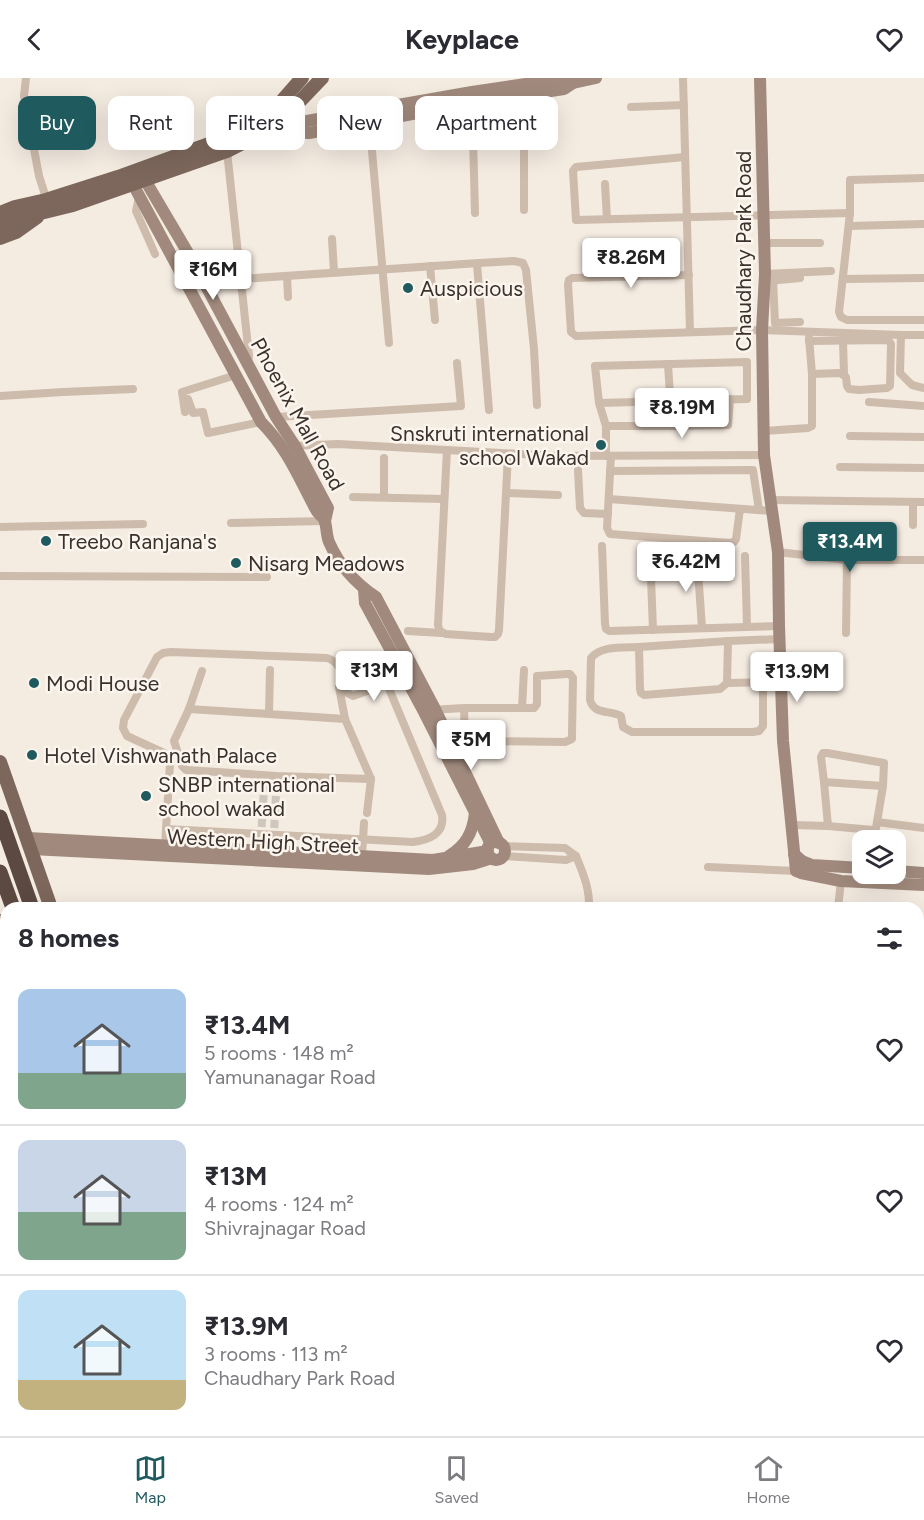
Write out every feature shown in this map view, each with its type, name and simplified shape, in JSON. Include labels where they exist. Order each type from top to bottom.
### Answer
[{"type":"highway","points":[[0,817],[30,902]]},
{"type":"highway","points":[[0,872],[11,902]]},
{"type":"main road","points":[[304,96],[322,78]]},
{"type":"main road","points":[[138,180],[260,119],[280,103],[300,79]]},
{"type":"main road","points":[[0,213],[42,207],[138,180],[231,150]]},
{"type":"main road","points":[[0,204],[11,201],[42,207]]},
{"type":"main road","points":[[0,226],[42,207]]},
{"type":"main road","points":[[0,238],[16,232],[42,207]]},
{"type":"main road","points":[[0,762],[49,902]]},
{"type":"street","points":[[26,78],[24,96],[39,176],[42,207]]},
{"type":"street","points":[[481,96],[528,85],[596,78]]},
{"type":"street","points":[[683,78],[690,332]]},
{"type":"street","name":"Chaudhary Park Road","points":[[760,78],[768,278],[762,330],[764,455],[767,507],[778,552],[783,741],[796,871]]},
{"type":"street","points":[[524,210],[528,85]]},
{"type":"street","points":[[631,107],[684,105]]},
{"type":"street","points":[[372,150],[388,343]]},
{"type":"street","points":[[473,150],[475,213]]},
{"type":"street","points":[[227,152],[248,364]]},
{"type":"street","points":[[685,157],[576,167],[573,171],[576,220],[850,213]]},
{"type":"street","points":[[924,178],[850,180],[849,226],[839,312],[841,317],[847,320],[924,320]]},
{"type":"street","points":[[138,180],[136,211],[155,255]]},
{"type":"street","name":"Phoenix Mall Road","points":[[138,180],[191,258],[276,417],[295,446],[328,508],[325,521]]},
{"type":"street","name":"Phoenix Mall Road","points":[[138,180],[261,422],[280,443],[305,486],[316,511],[325,521]]},
{"type":"street","points":[[605,184],[607,219]]},
{"type":"street","points":[[849,226],[924,224]]},
{"type":"street","points":[[332,239],[334,273]]},
{"type":"street","points":[[765,243],[820,243]]},
{"type":"street","points":[[240,279],[519,261],[525,267],[534,349],[537,405]]},
{"type":"street","points":[[477,264],[489,410]]},
{"type":"street","points":[[430,266],[435,320]]},
{"type":"street","points":[[768,278],[831,271]]},
{"type":"street","points":[[688,275],[572,278],[568,284],[571,332],[576,336],[762,330],[891,335],[924,334]]},
{"type":"street","points":[[287,276],[288,297]]},
{"type":"street","points":[[768,278],[800,278]]},
{"type":"street","points":[[768,278],[775,323],[800,322]]},
{"type":"street","points":[[843,279],[924,278]]},
{"type":"street","points":[[764,431],[812,426],[812,374],[808,332]]},
{"type":"street","points":[[901,335],[900,373],[912,385],[924,387]]},
{"type":"street","points":[[809,341],[886,340],[889,341],[891,344],[890,386],[859,390],[849,388],[844,374],[843,341]]},
{"type":"street","points":[[740,509],[736,539],[730,543],[614,535],[608,532],[609,456],[595,366],[747,362],[747,399]]},
{"type":"street","points":[[276,417],[461,406],[457,363]]},
{"type":"street","points":[[668,364],[672,426]]},
{"type":"street","points":[[812,374],[844,374]]},
{"type":"street","points":[[185,412],[182,392],[236,375]]},
{"type":"street","points":[[0,396],[133,389]]},
{"type":"street","points":[[188,399],[192,413],[203,412],[208,433],[261,422]]},
{"type":"street","points":[[606,426],[728,425],[730,399]]},
{"type":"street","points":[[599,403],[763,399]]},
{"type":"street","points":[[869,402],[924,406]]},
{"type":"street","points":[[850,436],[924,437]]},
{"type":"street","points":[[280,443],[295,446],[338,444],[557,456],[764,455]]},
{"type":"street","points":[[441,633],[438,625],[447,450]]},
{"type":"street","points":[[408,631],[491,637],[498,634],[507,454]]},
{"type":"street","points":[[384,458],[384,497]]},
{"type":"street","points":[[840,467],[924,468]]},
{"type":"street","points":[[578,470],[580,508],[584,513],[608,514]]},
{"type":"street","points":[[610,471],[753,470],[767,507]]},
{"type":"street","points":[[506,493],[558,495]]},
{"type":"street","points":[[353,497],[444,499]]},
{"type":"street","points":[[609,499],[740,509],[924,502]]},
{"type":"street","points":[[913,502],[913,525]]},
{"type":"street","points":[[231,523],[325,521],[328,538],[335,555],[352,578],[376,597],[496,850]]},
{"type":"street","points":[[0,527],[143,524]]},
{"type":"street","points":[[602,546],[606,629],[612,632],[779,626]]},
{"type":"street","points":[[650,552],[653,630]]},
{"type":"street","points":[[778,552],[847,560],[924,560]]},
{"type":"street","points":[[697,556],[702,628]]},
{"type":"street","points":[[745,556],[747,627]]},
{"type":"street","points":[[846,633],[847,560]]},
{"type":"street","points":[[0,576],[267,577]]},
{"type":"street","points":[[364,589],[366,603],[404,675],[429,710]]},
{"type":"street","points":[[763,682],[763,726],[759,731],[753,732],[632,732],[623,727],[621,716],[617,713],[598,710],[591,706],[590,700],[591,658],[603,650],[779,639]]},
{"type":"street","points":[[727,684],[728,641]]},
{"type":"street","points":[[639,647],[640,689],[644,695],[720,689],[727,684],[782,682]]},
{"type":"street","points":[[165,846],[170,763],[164,753],[127,736],[123,728],[124,720],[157,657],[171,652],[327,658],[334,660],[338,665],[350,696],[387,684],[404,675]]},
{"type":"street","points":[[269,714],[270,670]]},
{"type":"street","points":[[522,708],[524,670]]},
{"type":"street","points":[[201,671],[189,709],[174,741],[182,766],[186,770],[371,779]]},
{"type":"street","points":[[429,710],[464,708],[534,708],[536,706],[537,676],[567,674],[573,678],[572,739],[569,741],[470,740],[466,734],[464,708]]},
{"type":"street","points":[[166,829],[421,841],[435,836],[440,831],[442,815],[387,684]]},
{"type":"street","points":[[339,687],[345,719],[371,779],[367,813]]},
{"type":"street","points":[[189,709],[345,719]]},
{"type":"street","points":[[792,825],[873,830],[876,828],[883,786],[884,763],[823,753],[821,757],[828,826]]},
{"type":"street","points":[[458,767],[475,813],[496,850]]},
{"type":"street","points":[[824,782],[883,786]]},
{"type":"street","points":[[446,859],[457,852],[470,836],[475,813]]},
{"type":"street","points":[[877,822],[924,828]]},
{"type":"street","points":[[362,856],[364,823]]},
{"type":"street","name":"Western High Street","points":[[29,843],[345,860],[429,869],[473,864],[496,850]]},
{"type":"street","name":"Western High Street","points":[[107,848],[165,846],[265,856]]},
{"type":"street","points":[[496,850],[565,848],[576,856],[585,876],[589,902]]},
{"type":"street","name":"Western High Street","points":[[345,860],[362,856],[433,860],[496,850]]},
{"type":"street","points":[[794,854],[802,861],[812,865],[852,867]]},
{"type":"street","points":[[708,867],[796,871],[841,880],[924,885]]},
{"type":"street","points":[[906,872],[924,873]]},
{"type":"street","points":[[839,902],[841,880]]},
{"type":"tunnel","points":[[260,851],[265,775]]},
{"type":"tunnel","points":[[273,852],[277,776]]},
{"type":"place","name":"Auspicious","points":[[408,288]]},
{"type":"place","name":"Snskruti international school Wakad","points":[[601,445]]},
{"type":"place","name":"Treebo Ranjana's","points":[[46,541]]},
{"type":"place","name":"Nisarg Meadows","points":[[236,563]]},
{"type":"place","name":"Modi House","points":[[34,683]]},
{"type":"place","name":"Hotel Vishwanath Palace","points":[[32,755]]},
{"type":"place","name":"SNBP international school wakad","points":[[146,796]]}]
